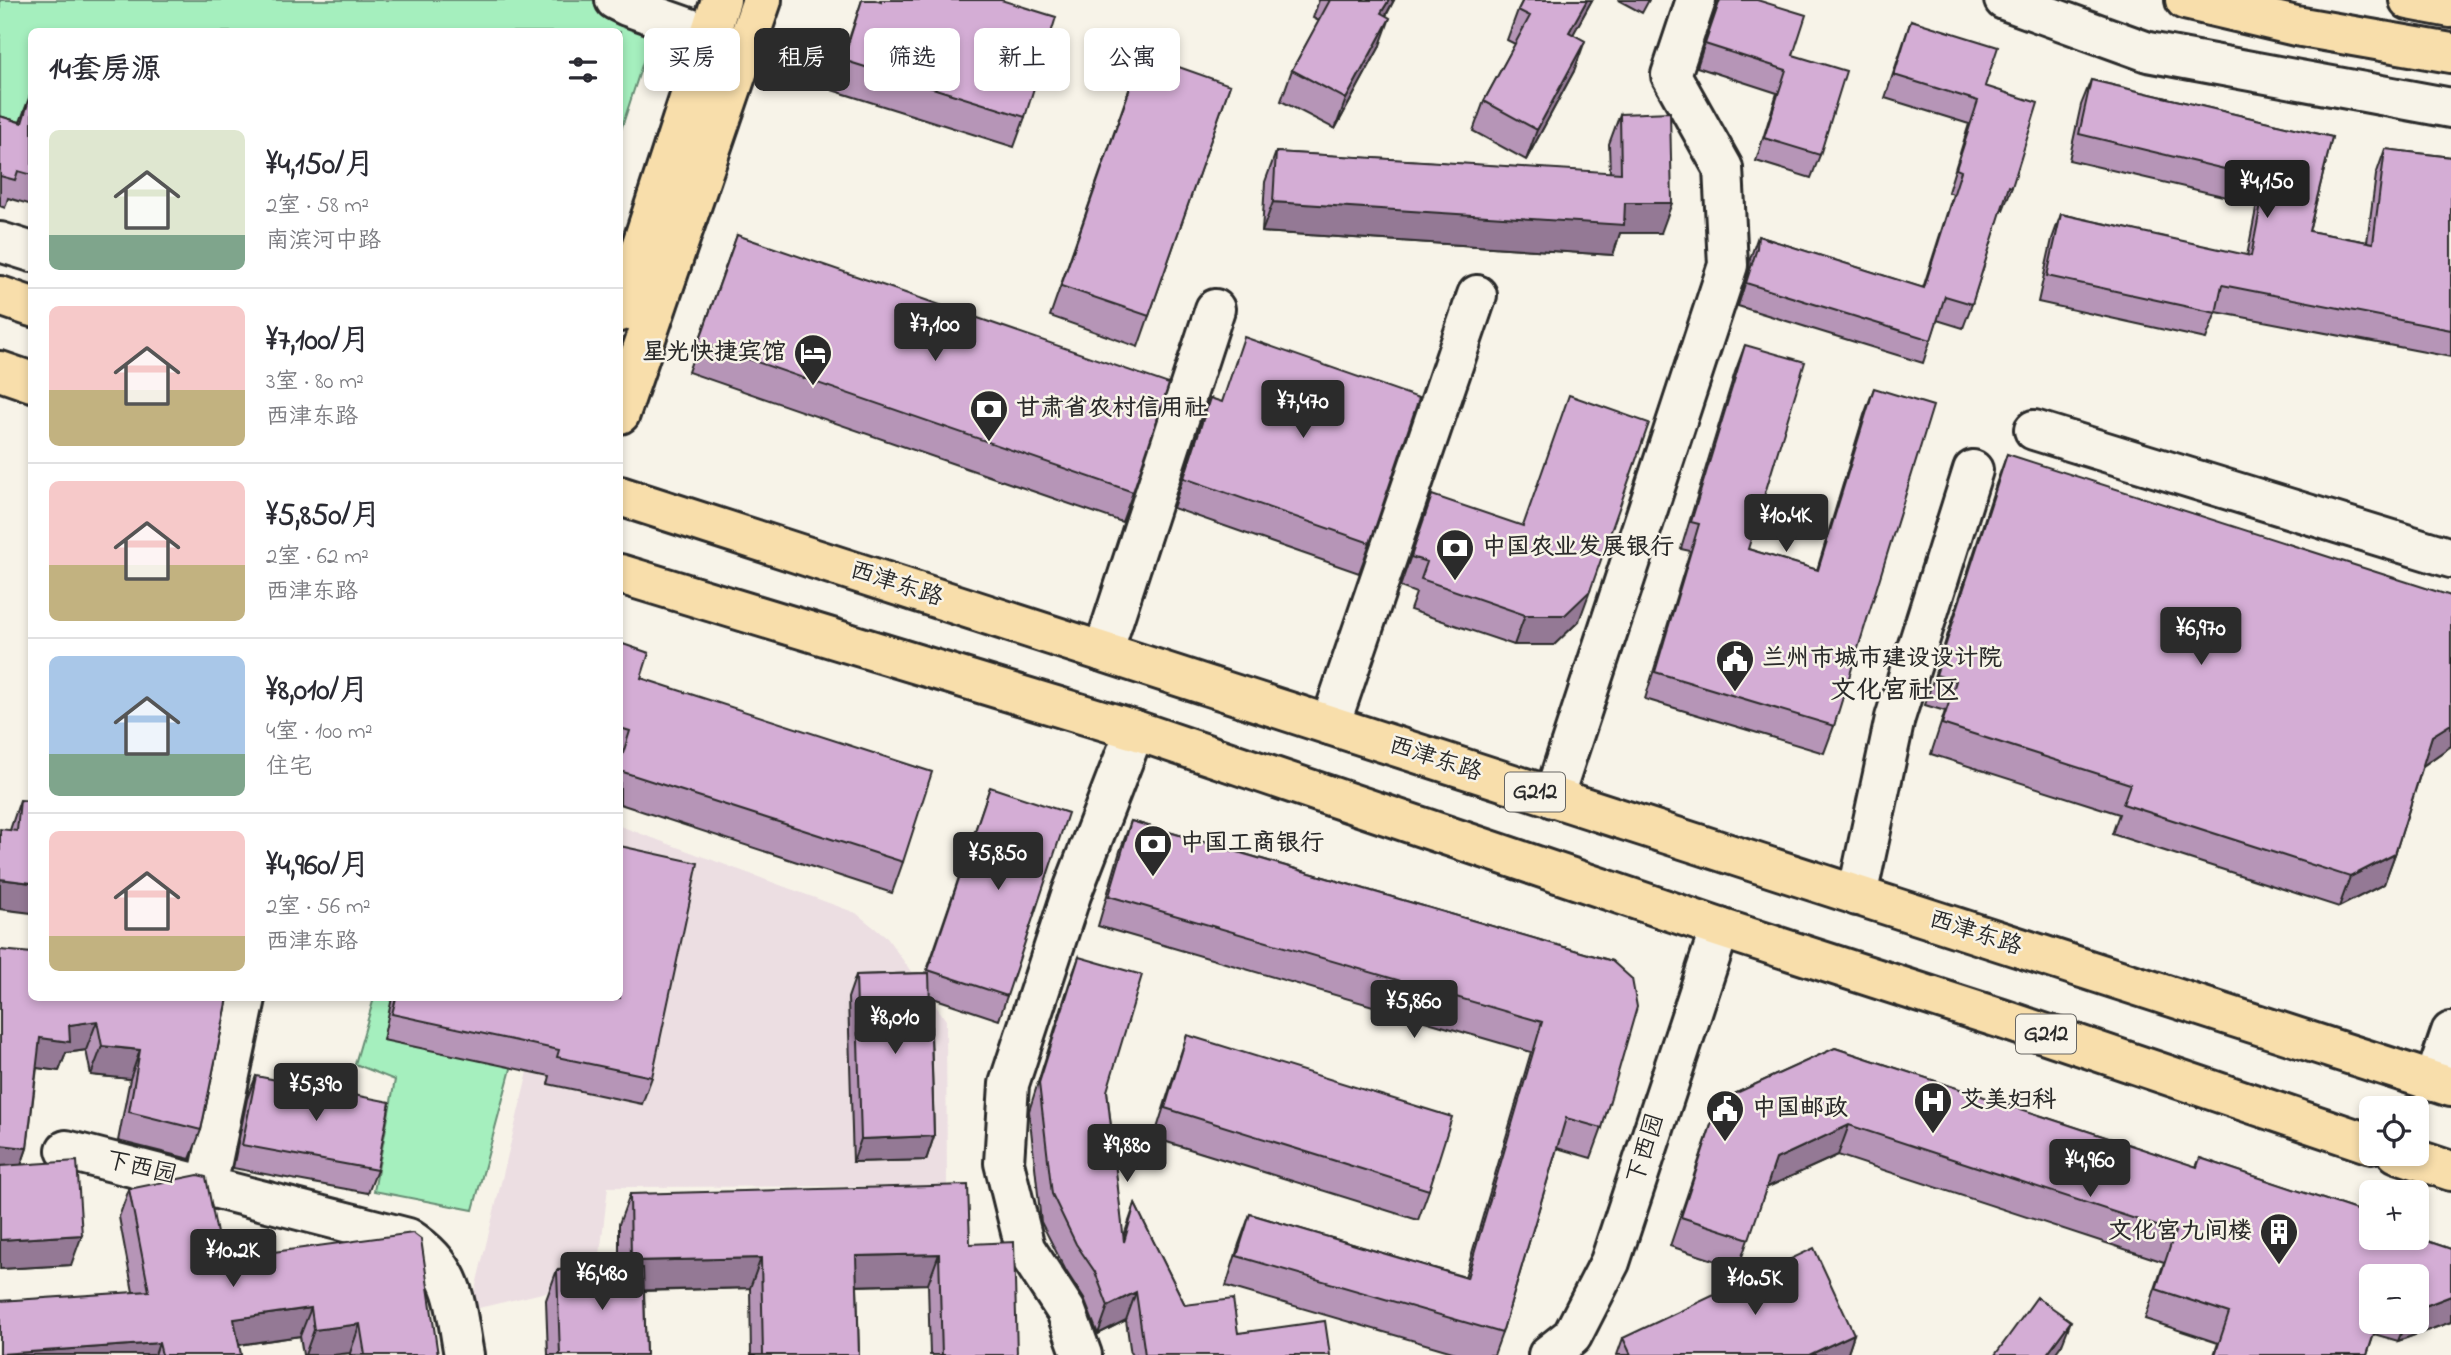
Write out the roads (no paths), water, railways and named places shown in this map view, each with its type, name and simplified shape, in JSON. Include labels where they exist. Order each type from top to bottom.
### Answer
[{"type":"main road","points":[[623,405],[762,0]]},
{"type":"main road","points":[[2185,0],[2296,26],[2451,53]]},
{"type":"main road","points":[[2409,0],[2451,8]]},
{"type":"main road","points":[[623,303],[715,17]]},
{"type":"main road","points":[[0,296],[28,306]]},
{"type":"main road","points":[[0,371],[28,381]]},
{"type":"main road","name":"西津东路","points":[[623,497],[2443,1085]]},
{"type":"main road","name":"G212","points":[[623,575],[1135,730],[2359,1140]]},
{"type":"main road","points":[[2429,1164],[2451,1171]]},
{"type":"street","points":[[615,0],[627,6],[715,17]]},
{"type":"street","points":[[1553,798],[1728,265],[1723,168],[1671,75],[1696,0]]},
{"type":"street","points":[[2004,0],[2148,52],[2451,108]]},
{"type":"street","points":[[0,242],[28,251]]},
{"type":"street","points":[[1330,725],[1476,295]]},
{"type":"street","points":[[1103,652],[1215,309]]},
{"type":"street","points":[[2034,430],[2451,558]]},
{"type":"street","points":[[1857,896],[1895,718],[1973,470]]},
{"type":"street","points":[[1082,1355],[1066,1311],[1025,1248],[1004,1163],[1009,1084],[1071,895],[1135,730]]},
{"type":"street","name":"下西园","points":[[1548,1355],[1572,1336],[1610,1262],[1720,928]]},
{"type":"street","points":[[207,1186],[245,1001]]},
{"type":"street","points":[[2443,1085],[2451,1032]]},
{"type":"street","name":"下西园","points":[[66,1150],[408,1238],[428,1251],[443,1269],[452,1290],[464,1355]]},
{"type":"place","name":"星光快捷宾馆","points":[[813,387]]},
{"type":"place","name":"甘肃省农村信用社","points":[[989,443]]},
{"type":"place","name":"中国农业发展银行","points":[[1455,582]]},
{"type":"place","name":"兰州市城市建设设计院","points":[[1735,693]]},
{"type":"place","name":"中国工商银行","points":[[1153,878]]},
{"type":"place","name":"艾美妇科","points":[[1933,1135]]},
{"type":"place","name":"中国邮政","points":[[1725,1143]]},
{"type":"place","name":"文化宫九间楼","points":[[2279,1266]]},
{"type":"district","name":"文化宫社区","points":[[1895,692]]}]
